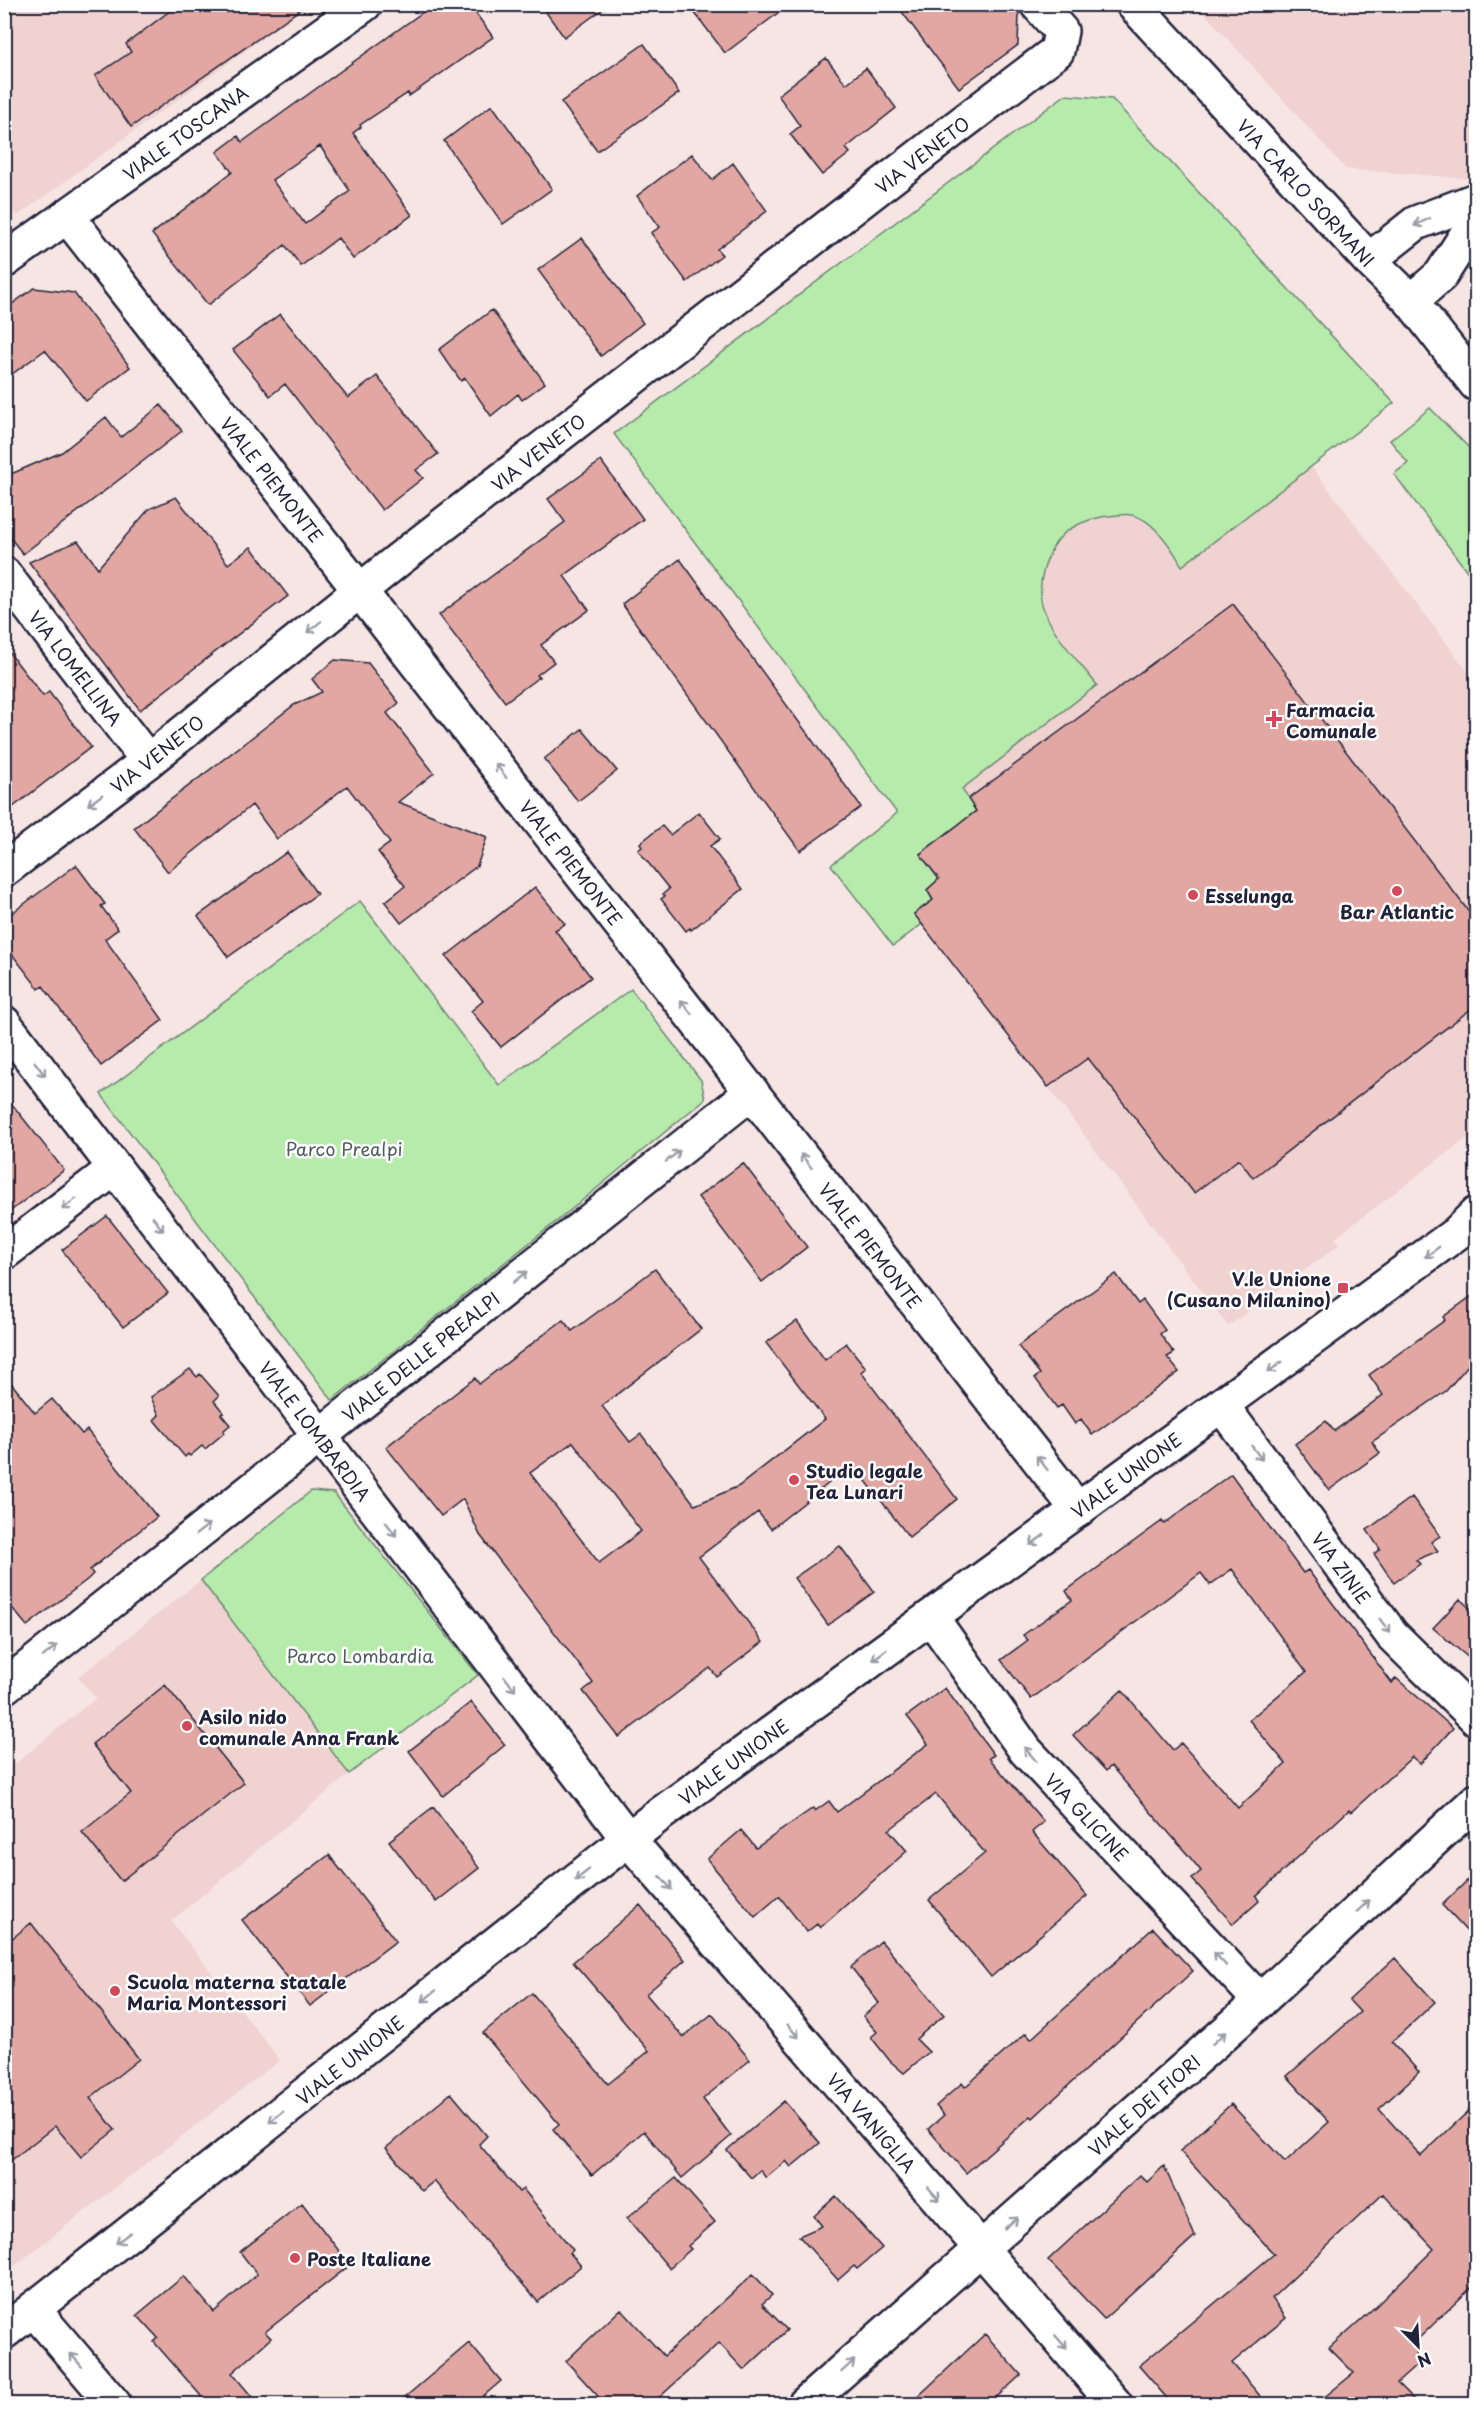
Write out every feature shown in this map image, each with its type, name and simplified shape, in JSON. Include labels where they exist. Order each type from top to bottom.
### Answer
[{"type":"street","name":"VIALE TOSCANA","points":[[4,261],[365,4]]},
{"type":"street","name":"VIA VENETO","points":[[4,870],[148,760],[360,590],[1057,51],[1061,31],[1037,4]]},
{"type":"street","name":"VIA CARLO SORMANI","points":[[1133,4],[1369,260],[1411,301],[1476,384]]},
{"type":"street","points":[[1369,260],[1416,223],[1476,200]]},
{"type":"street","name":"VIALE PIEMONTE","points":[[67,216],[1078,1509]]},
{"type":"street","points":[[1411,301],[1441,275],[1476,220]]},
{"type":"street","name":"VIA LOMELLINA","points":[[4,574],[148,760]]},
{"type":"street","name":"VIALE LOMBARDIA","points":[[4,1023],[628,1839]]},
{"type":"street","name":"VIALE DELLE PREALPI","points":[[4,1687],[752,1092]]},
{"type":"street","points":[[4,1253],[116,1168]]},
{"type":"street","name":"VIALE UNIONE","points":[[4,2332],[628,1839],[1457,1233],[1476,1214]]},
{"type":"street","name":"VIA ZINIE","points":[[1222,1406],[1392,1635],[1476,1718]]},
{"type":"street","name":"VIA GLICINE","points":[[931,1617],[1026,1751],[1260,2001]]},
{"type":"street","name":"VIALE DEI FIORI","points":[[805,2404],[1260,2001],[1476,1801]]},
{"type":"street","name":"VIA VANIGLIA","points":[[628,1839],[1115,2404]]},
{"type":"street","points":[[33,2309],[114,2404]]},
{"type":"shaded area","points":[[5,5],[308,5],[17,216],[5,200]]},
{"type":"shaded area","points":[[1197,5],[1476,5],[1476,179],[1346,169]]},
{"type":"shaded area","name":"Esselunga","points":[[1311,466],[1476,682],[1476,1131],[1335,1238],[1339,1245],[1228,1326],[914,914],[933,900],[927,890],[920,854],[961,789],[1097,685],[1061,638],[1044,610],[1041,582],[1048,554],[1069,529],[1102,516],[1133,515],[1156,530],[1169,544],[1183,566]]},
{"type":"shaded area","points":[[201,1580],[349,1774],[171,1921],[280,2060],[5,2273],[5,1772],[96,1698],[78,1677]]},
{"type":"green space","points":[[1065,95],[1112,99],[1394,403],[1182,566],[1168,543],[1155,529],[1132,515],[1093,519],[1075,526],[1062,535],[1049,554],[1045,565],[1041,600],[1054,630],[1097,685],[962,789],[976,811],[920,854],[939,879],[927,890],[933,900],[914,914],[922,924],[893,946],[831,865],[897,813],[614,434]]},
{"type":"green space","points":[[1430,408],[1476,455],[1476,583],[1394,474],[1408,463],[1390,440]]},
{"type":"green space","name":"Parco Prealpi","points":[[360,901],[499,1085],[631,989],[701,1080],[705,1099],[562,1217],[332,1400],[101,1094]]},
{"type":"green space","name":"Parco Lombardia","points":[[311,1491],[334,1493],[478,1675],[349,1774],[201,1580]]},
{"type":"building","points":[[179,4],[308,4],[131,127],[95,76],[131,52],[126,44]]},
{"type":"building","points":[[434,4],[469,4],[493,37],[409,96],[408,93],[360,125],[361,127],[353,133],[412,215],[353,259],[338,238],[301,266],[285,245],[208,305],[152,234],[232,172],[217,152],[238,136],[242,142]],"holes":[[[320,146],[350,191],[305,224],[272,180]]]},
{"type":"building","points":[[540,4],[610,4],[564,37]]},
{"type":"building","points":[[688,4],[790,4],[725,53]]},
{"type":"building","points":[[896,4],[1012,4],[1019,13],[1018,45],[959,88]]},
{"type":"building","points":[[644,44],[679,93],[597,151],[561,102]]},
{"type":"building","points":[[826,58],[846,84],[866,68],[896,108],[846,148],[850,153],[822,175],[790,134],[800,126],[778,95]]},
{"type":"building","points":[[492,105],[552,189],[503,224],[444,141]]},
{"type":"building","points":[[692,154],[712,180],[733,163],[767,211],[717,249],[722,255],[687,282],[651,233],[660,227],[637,196]]},
{"type":"building","points":[[582,238],[643,323],[601,356],[538,270]]},
{"type":"building","points":[[34,288],[74,293],[130,367],[86,401],[45,350],[4,380],[4,310]]},
{"type":"building","points":[[492,310],[545,383],[522,400],[518,394],[491,416],[465,378],[461,381],[439,350]]},
{"type":"building","points":[[280,314],[348,398],[377,376],[438,454],[416,470],[423,478],[382,510],[285,384],[270,396],[233,350]]},
{"type":"building","points":[[161,405],[182,431],[23,554],[4,530],[4,477],[62,452],[106,417],[121,437]]},
{"type":"building","points":[[601,461],[643,519],[564,576],[589,610],[541,645],[554,662],[537,675],[539,677],[505,702],[439,615],[565,522],[548,499]]},
{"type":"building","points":[[176,497],[228,564],[251,547],[288,596],[140,710],[29,562],[78,541],[98,568],[149,509]]},
{"type":"building","points":[[680,559],[861,807],[800,851],[622,604]]},
{"type":"building","name":"Esselunga","points":[[1233,604],[1476,921],[1476,1005],[1253,1178],[1239,1159],[1194,1193],[1088,1058],[1048,1087],[914,914],[933,900],[927,890],[939,879],[920,854],[976,811],[968,799]]},
{"type":"building","points":[[4,646],[43,696],[49,692],[91,747],[4,814]]},
{"type":"building","points":[[335,660],[368,663],[399,703],[387,713],[434,773],[398,802],[487,837],[477,866],[401,923],[385,902],[405,886],[378,852],[390,843],[347,786],[277,839],[252,805],[168,872],[134,828],[294,705],[322,692],[312,679]]},
{"type":"building","points":[[582,729],[617,771],[578,801],[544,759]]},
{"type":"building","points":[[699,812],[720,839],[710,846],[743,889],[691,930],[690,928],[686,931],[661,899],[669,889],[638,850],[642,847],[640,843],[662,826],[670,835]]},
{"type":"building","points":[[287,852],[317,894],[228,957],[198,916]]},
{"type":"building","points":[[76,865],[105,904],[101,906],[118,929],[105,939],[163,1020],[101,1066],[43,986],[39,989],[4,944],[4,919]]},
{"type":"building","points":[[535,887],[565,924],[555,930],[591,977],[501,1047],[471,1011],[483,1001],[446,956]]},
{"type":"building","points":[[4,1094],[64,1170],[4,1216]]},
{"type":"building","points":[[743,1163],[807,1247],[762,1282],[698,1197]]},
{"type":"building","points":[[107,1216],[168,1293],[123,1327],[62,1250]]},
{"type":"building","points":[[655,1269],[701,1329],[602,1406],[630,1442],[641,1434],[695,1505],[739,1486],[825,1419],[766,1343],[797,1321],[825,1360],[846,1343],[866,1368],[861,1372],[957,1499],[909,1537],[853,1464],[771,1529],[758,1512],[699,1557],[763,1642],[717,1677],[710,1668],[619,1737],[583,1691],[593,1683],[480,1535],[463,1499],[441,1516],[386,1447],[475,1378],[479,1384],[563,1320],[572,1331]],"holes":[[[573,1442],[641,1531],[599,1563],[530,1473]]]},
{"type":"building","points":[[1116,1274],[1138,1304],[1143,1300],[1165,1330],[1160,1334],[1174,1353],[1167,1357],[1179,1372],[1092,1435],[1081,1419],[1075,1424],[1062,1405],[1057,1408],[1035,1378],[1040,1374],[1018,1346]]},
{"type":"building","points":[[1476,1293],[1476,1356],[1446,1391],[1372,1442],[1380,1453],[1329,1490],[1295,1444],[1326,1421],[1334,1431],[1383,1395],[1369,1375],[1445,1320],[1443,1317]]},
{"type":"building","points":[[190,1369],[197,1377],[200,1374],[219,1396],[214,1401],[230,1425],[205,1449],[202,1446],[190,1456],[188,1454],[185,1457],[154,1420],[159,1415],[151,1397]]},
{"type":"building","points":[[4,1374],[35,1413],[52,1399],[82,1434],[87,1430],[157,1517],[90,1570],[93,1574],[88,1579],[27,1626],[4,1598]]},
{"type":"building","points":[[1231,1474],[1303,1573],[1308,1570],[1392,1683],[1396,1678],[1453,1728],[1420,1764],[1412,1757],[1351,1812],[1349,1810],[1256,1896],[1259,1901],[1233,1924],[1192,1879],[1201,1871],[1188,1855],[1111,1766],[1106,1771],[1073,1735],[1122,1690],[1173,1750],[1181,1743],[1238,1808],[1286,1764],[1249,1720],[1306,1672],[1232,1569],[1210,1585],[1201,1573],[1031,1699],[1001,1660],[1028,1640],[1023,1635],[1072,1600],[1066,1591],[1162,1521],[1164,1524]]},
{"type":"building","points":[[1412,1497],[1440,1536],[1431,1542],[1438,1551],[1416,1560],[1420,1564],[1394,1583],[1374,1554],[1380,1549],[1367,1530]]},
{"type":"building","points":[[840,1546],[874,1592],[828,1625],[794,1578]]},
{"type":"building","points":[[1460,1599],[1476,1614],[1476,1664],[1433,1628]]},
{"type":"building","points":[[165,1685],[244,1783],[121,1881],[82,1832],[131,1793],[92,1744]]},
{"type":"building","points":[[945,1688],[994,1755],[989,1758],[1044,1822],[1032,1832],[1087,1896],[991,1977],[929,1900],[985,1853],[936,1794],[889,1830],[907,1851],[820,1928],[817,1924],[807,1932],[779,1896],[755,1917],[707,1859],[741,1830],[756,1848],[813,1808],[815,1811],[829,1801],[837,1812],[928,1744],[907,1716]]},
{"type":"building","points":[[471,1702],[505,1745],[443,1796],[409,1751]]},
{"type":"building","points":[[433,1807],[479,1868],[436,1902],[389,1841]]},
{"type":"building","points":[[329,1855],[396,1941],[310,2006],[242,1920]]},
{"type":"building","points":[[1476,1872],[1476,1941],[1442,1905]]},
{"type":"building","points":[[640,1905],[685,1960],[646,1994],[683,2037],[712,2014],[750,2060],[703,2099],[731,2136],[682,2178],[644,2131],[592,2175],[553,2129],[559,2124],[483,2033],[532,1993],[608,2084],[649,2051],[573,1962]]},
{"type":"building","points":[[31,1923],[139,2059],[90,2098],[115,2130],[81,2157],[55,2126],[4,2166],[4,1945]]},
{"type":"building","points":[[1153,1928],[1193,1971],[1033,2118],[1031,2116],[966,2173],[928,2129],[944,2115],[936,2106],[962,2083],[965,2087],[1026,2033],[1031,2039]]},
{"type":"building","points":[[881,1941],[944,2015],[916,2039],[929,2052],[904,2073],[890,2061],[871,2037],[877,2032],[863,2016],[879,2003],[851,1967]]},
{"type":"building","points":[[1395,1958],[1435,2002],[1392,2042],[1419,2072],[1379,2109],[1421,2156],[1476,2104],[1476,2283],[1417,2340],[1416,2366],[1397,2383],[1418,2404],[1316,2404],[1354,2373],[1329,2348],[1434,2249],[1383,2194],[1272,2298],[1286,2318],[1232,2363],[1267,2404],[1172,2404],[1139,2366],[1274,2254],[1180,2151],[1231,2104],[1285,2162],[1329,2122],[1287,2076],[1360,2012],[1349,2000]]},
{"type":"building","points":[[451,2093],[487,2136],[479,2144],[519,2192],[523,2189],[573,2250],[570,2253],[581,2266],[538,2302],[434,2181],[422,2191],[386,2148]]},
{"type":"building","points":[[784,2101],[820,2143],[791,2167],[786,2161],[766,2178],[760,2170],[751,2178],[727,2150]]},
{"type":"building","points":[[1164,2166],[1195,2236],[1104,2319],[1048,2260],[1140,2175],[1147,2182]]},
{"type":"building","points":[[676,2178],[715,2222],[688,2246],[691,2249],[669,2268],[627,2218]]},
{"type":"building","points":[[836,2196],[882,2248],[857,2269],[854,2266],[838,2280],[799,2236],[822,2226],[814,2216]]},
{"type":"building","points":[[302,2203],[350,2265],[265,2332],[271,2338],[232,2373],[258,2404],[208,2404],[154,2342],[158,2338],[137,2315],[184,2276],[214,2312],[257,2274],[240,2252]]},
{"type":"building","points":[[753,2274],[772,2295],[762,2304],[787,2330],[744,2370],[719,2343],[652,2404],[605,2404],[566,2361],[621,2309],[664,2356]]},
{"type":"building","points":[[985,2334],[1021,2375],[989,2404],[910,2404]]},
{"type":"building","points":[[469,2343],[501,2381],[474,2404],[397,2404]]},
{"type":"place","name":"Farmacia Comunale","points":[[1274,719]]},
{"type":"place","name":"Bar Atlantic","points":[[1397,891]]},
{"type":"place","name":"Esselunga","points":[[1193,895]]},
{"type":"place","name":"V.le Unione (Cusano Milanino)","points":[[1343,1288]]},
{"type":"place","name":"Studio legale Tea Lunari","points":[[794,1480]]},
{"type":"place","name":"Asilo nido comunale Anna Frank","points":[[187,1726]]},
{"type":"place","name":"Scuola materna statale Maria Montessori","points":[[115,1991]]},
{"type":"place","name":"Poste Italiane","points":[[295,2258]]}]
